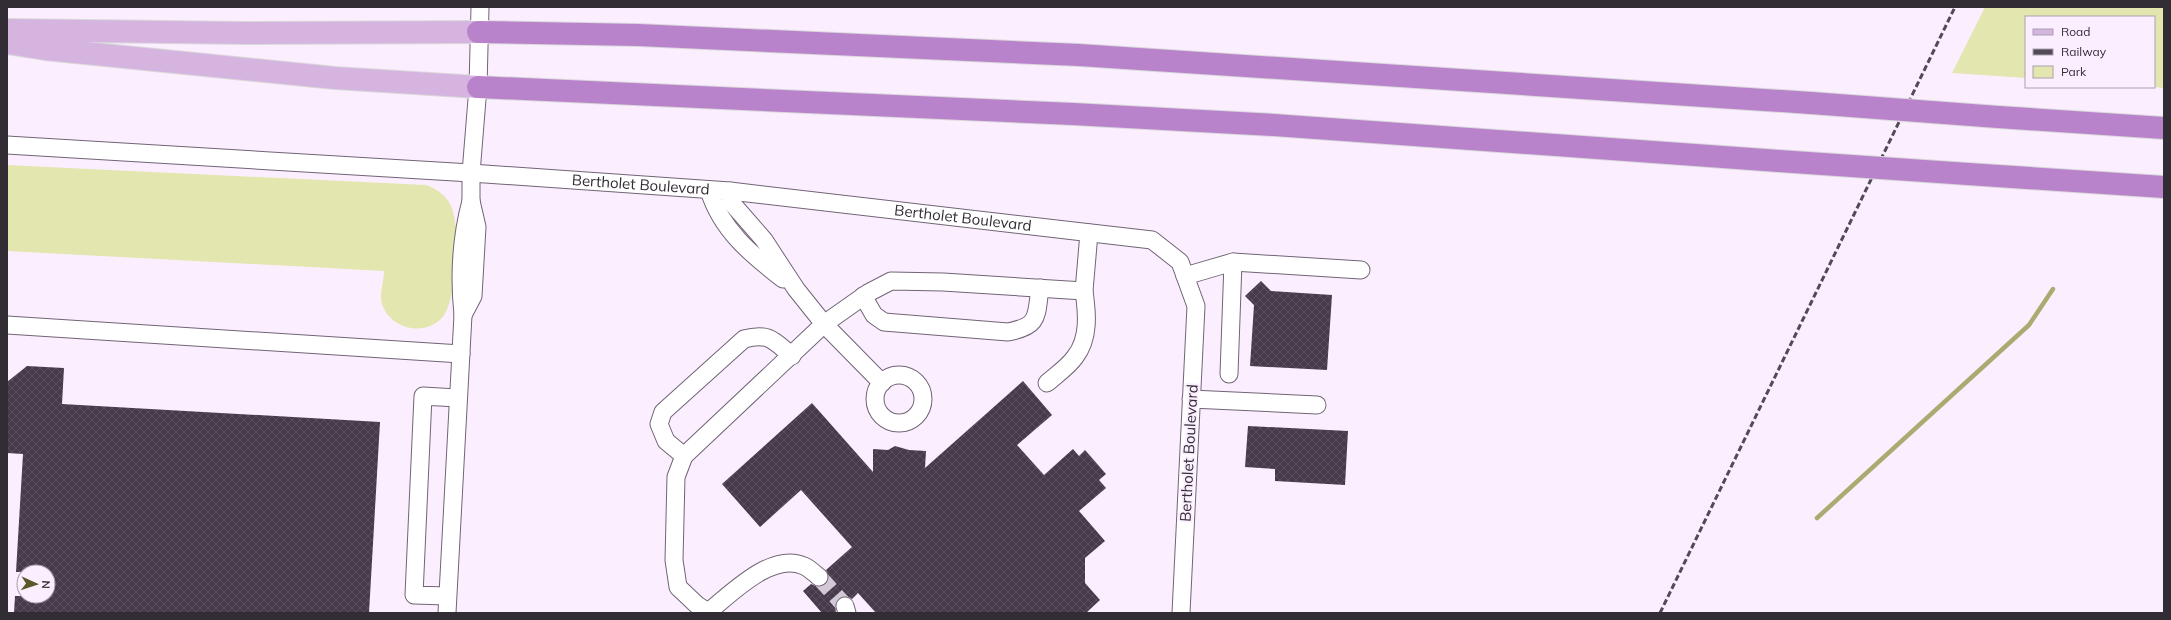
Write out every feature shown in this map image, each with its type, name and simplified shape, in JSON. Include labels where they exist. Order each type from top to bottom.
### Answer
[{"type":"highway","points":[[478,32],[638,36],[1079,54],[2164,128]]},
{"type":"highway","points":[[478,87],[1073,114],[1274,125],[2164,187]]},
{"type":"main road","points":[[7,30],[246,33],[478,32]]},
{"type":"main road","points":[[7,43],[44,49],[335,78],[478,87]]},
{"type":"street","points":[[458,398],[423,396],[414,595],[447,605],[463,315],[473,296],[477,227],[471,201],[471,173],[478,87],[478,32],[480,7]]},
{"type":"street","name":"Bertholet Boulevard","points":[[7,145],[471,173],[730,191],[1152,240],[1180,262],[1196,306],[1181,613]]},
{"type":"street","points":[[710,190],[714,208],[747,250],[796,289]]},
{"type":"street","points":[[730,191],[730,201],[764,240],[796,289],[824,324],[882,383]]},
{"type":"street","points":[[1047,382],[1076,357],[1084,337],[1088,321],[1084,291],[1089,233]]},
{"type":"street","points":[[1185,276],[1233,262],[1361,270]]},
{"type":"street","points":[[1229,374],[1233,262]]},
{"type":"street","points":[[819,577],[803,565],[786,564],[768,567],[709,613],[698,605],[678,587],[674,560],[676,477],[684,456],[792,356],[824,324],[863,296],[891,281],[943,282],[1084,291]]},
{"type":"street","points":[[863,296],[874,315],[884,322],[1008,332],[1024,329],[1035,319],[1040,288]]},
{"type":"street","points":[[7,325],[461,354]]},
{"type":"street","points":[[684,456],[666,441],[658,424],[663,412],[744,338],[759,335],[772,339],[792,356]]},
{"type":"street","points":[[1192,399],[1316,405]]},
{"type":"green space","points":[[1985,7],[2164,7],[2164,88],[2155,87],[2155,16],[2025,16],[2025,78],[1952,73]]},
{"type":"green space","points":[[7,165],[426,185],[434,188],[444,196],[451,206],[454,216],[457,246],[456,263],[451,296],[447,309],[442,318],[435,324],[426,327],[417,329],[408,328],[400,324],[386,313],[382,304],[381,296],[384,271],[7,251]]},
{"type":"building","points":[[1261,281],[1271,291],[1332,295],[1327,370],[1250,366],[1254,305],[1245,296]]},
{"type":"building","points":[[27,366],[64,368],[62,404],[380,422],[369,613],[14,613],[15,596],[16,604],[56,604],[56,564],[16,564],[23,454],[7,453],[7,382]]},
{"type":"building","points":[[1023,381],[1052,415],[1017,445],[1044,475],[1073,449],[1079,456],[1085,450],[1106,474],[1099,480],[1106,488],[1079,511],[1105,541],[1085,558],[1085,583],[1100,600],[1086,613],[876,613],[858,593],[852,599],[847,596],[838,599],[835,604],[836,613],[822,613],[803,591],[811,584],[818,587],[826,584],[829,578],[826,570],[852,547],[801,490],[760,527],[722,484],[812,403],[873,472],[873,449],[888,450],[895,446],[909,450],[926,451],[925,468]]},
{"type":"building","points":[[1248,426],[1348,431],[1345,485],[1275,481],[1275,469],[1245,467]]},
{"type":"waterway","points":[[1817,518],[2029,325],[2053,289]]},
{"type":"tunnel","points":[[819,577],[845,606]]},
{"type":"railway","points":[[1660,613],[1955,7]]}]
